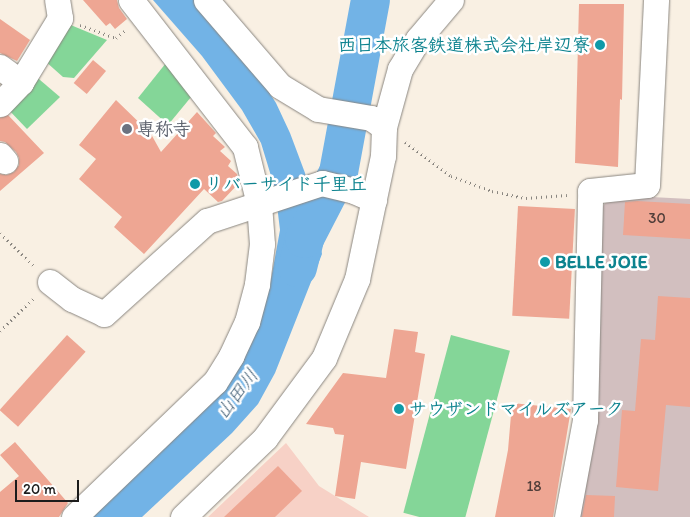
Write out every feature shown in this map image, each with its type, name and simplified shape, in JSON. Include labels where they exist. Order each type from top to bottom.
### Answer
[{"type":"street","points":[[206,0],[280,86],[318,109],[374,122]]},
{"type":"street","points":[[183,517],[265,438],[324,358],[357,280],[374,200],[383,156],[374,122],[400,69],[418,39],[451,0]]},
{"type":"street","points":[[567,517],[585,420],[590,191],[647,185],[656,0]]},
{"type":"street","points":[[74,517],[215,382],[231,356],[247,322],[257,284],[262,244],[262,203],[245,147],[138,8]]},
{"type":"street","points":[[0,104],[21,82],[59,9]]},
{"type":"street","points":[[0,67],[21,82]]},
{"type":"street","points":[[50,282],[72,299],[104,314],[206,221],[318,184],[347,190],[374,200]]},
{"type":"path","points":[[59,9],[116,38],[138,8]]},
{"type":"path","points":[[374,122],[451,176],[492,191],[526,198],[590,191]]},
{"type":"path","points":[[0,233],[50,282],[0,331]]},
{"type":"shaded area","points":[[612,195],[690,199],[690,517],[576,517],[598,212]]},
{"type":"shaded area","points":[[286,443],[319,486],[369,517],[208,517]]},
{"type":"green space","points":[[61,21],[107,40],[74,78],[63,77],[45,61]]},
{"type":"green space","points":[[170,58],[196,91],[168,125],[138,98]]},
{"type":"green space","points":[[33,74],[60,97],[27,129],[6,107]]},
{"type":"green space","points":[[451,335],[510,351],[465,517],[419,517],[403,513]]},
{"type":"water","points":[[153,0],[194,0],[252,66],[276,103],[305,173],[322,254],[275,373],[258,404],[232,433],[142,517],[91,517],[259,322],[271,279],[280,230],[275,189],[261,143],[242,110],[202,56]]},
{"type":"building","points":[[83,0],[117,0],[119,8],[127,19],[115,29],[110,23],[106,26]]},
{"type":"building","name":"西日本旅客鉄道株式会社岸辺寮","points":[[579,4],[624,4],[622,100],[620,99],[618,167],[575,163]]},
{"type":"building","points":[[0,19],[30,40],[17,61],[0,53]]},
{"type":"building","points":[[93,60],[106,71],[87,94],[74,83]]},
{"type":"building","points":[[116,100],[151,134],[161,152],[197,112],[216,133],[213,136],[225,147],[220,151],[231,161],[228,166],[237,174],[239,183],[222,201],[218,202],[204,189],[144,254],[114,227],[122,217],[79,179],[96,159],[79,145]]},
{"type":"building","points":[[8,115],[44,153],[0,191],[0,174],[7,175],[14,172],[19,165],[19,158],[16,152],[5,142],[0,141],[0,118]]},
{"type":"building","points":[[625,202],[690,204],[690,239],[623,235]]},
{"type":"building","name":"BELLE JOIE","points":[[518,206],[575,209],[569,319],[512,316]]},
{"type":"building","points":[[658,296],[690,298],[690,407],[666,405],[658,491],[616,487],[622,410],[635,411],[641,339],[655,340]]},
{"type":"building","points":[[394,329],[418,332],[415,352],[425,354],[406,469],[361,462],[355,499],[335,496],[344,435],[335,434],[333,428],[306,424],[343,373],[386,378]]},
{"type":"building","points":[[67,335],[86,352],[18,427],[0,409]]},
{"type":"building","points":[[512,403],[571,409],[553,517],[495,517],[508,450]]},
{"type":"building","points":[[15,442],[68,503],[59,517],[0,517],[0,492],[19,476],[0,455]]},
{"type":"building","points":[[278,466],[302,491],[275,517],[224,517]]},
{"type":"building","points":[[586,495],[615,496],[614,517],[582,517]]},
{"type":"waterway","name":"山田川","points":[[297,267],[304,238],[338,172],[370,0]]},
{"type":"place","name":"西日本旅客鉄道株式会社岸辺寮","points":[[600,45]]},
{"type":"place","name":"専称寺","points":[[127,129]]},
{"type":"place","name":"リバーサイド千里丘","points":[[195,184]]},
{"type":"place","name":"BELLE JOIE","points":[[545,262]]},
{"type":"place","name":"サウザンドマイルズアーク","points":[[399,409]]}]
